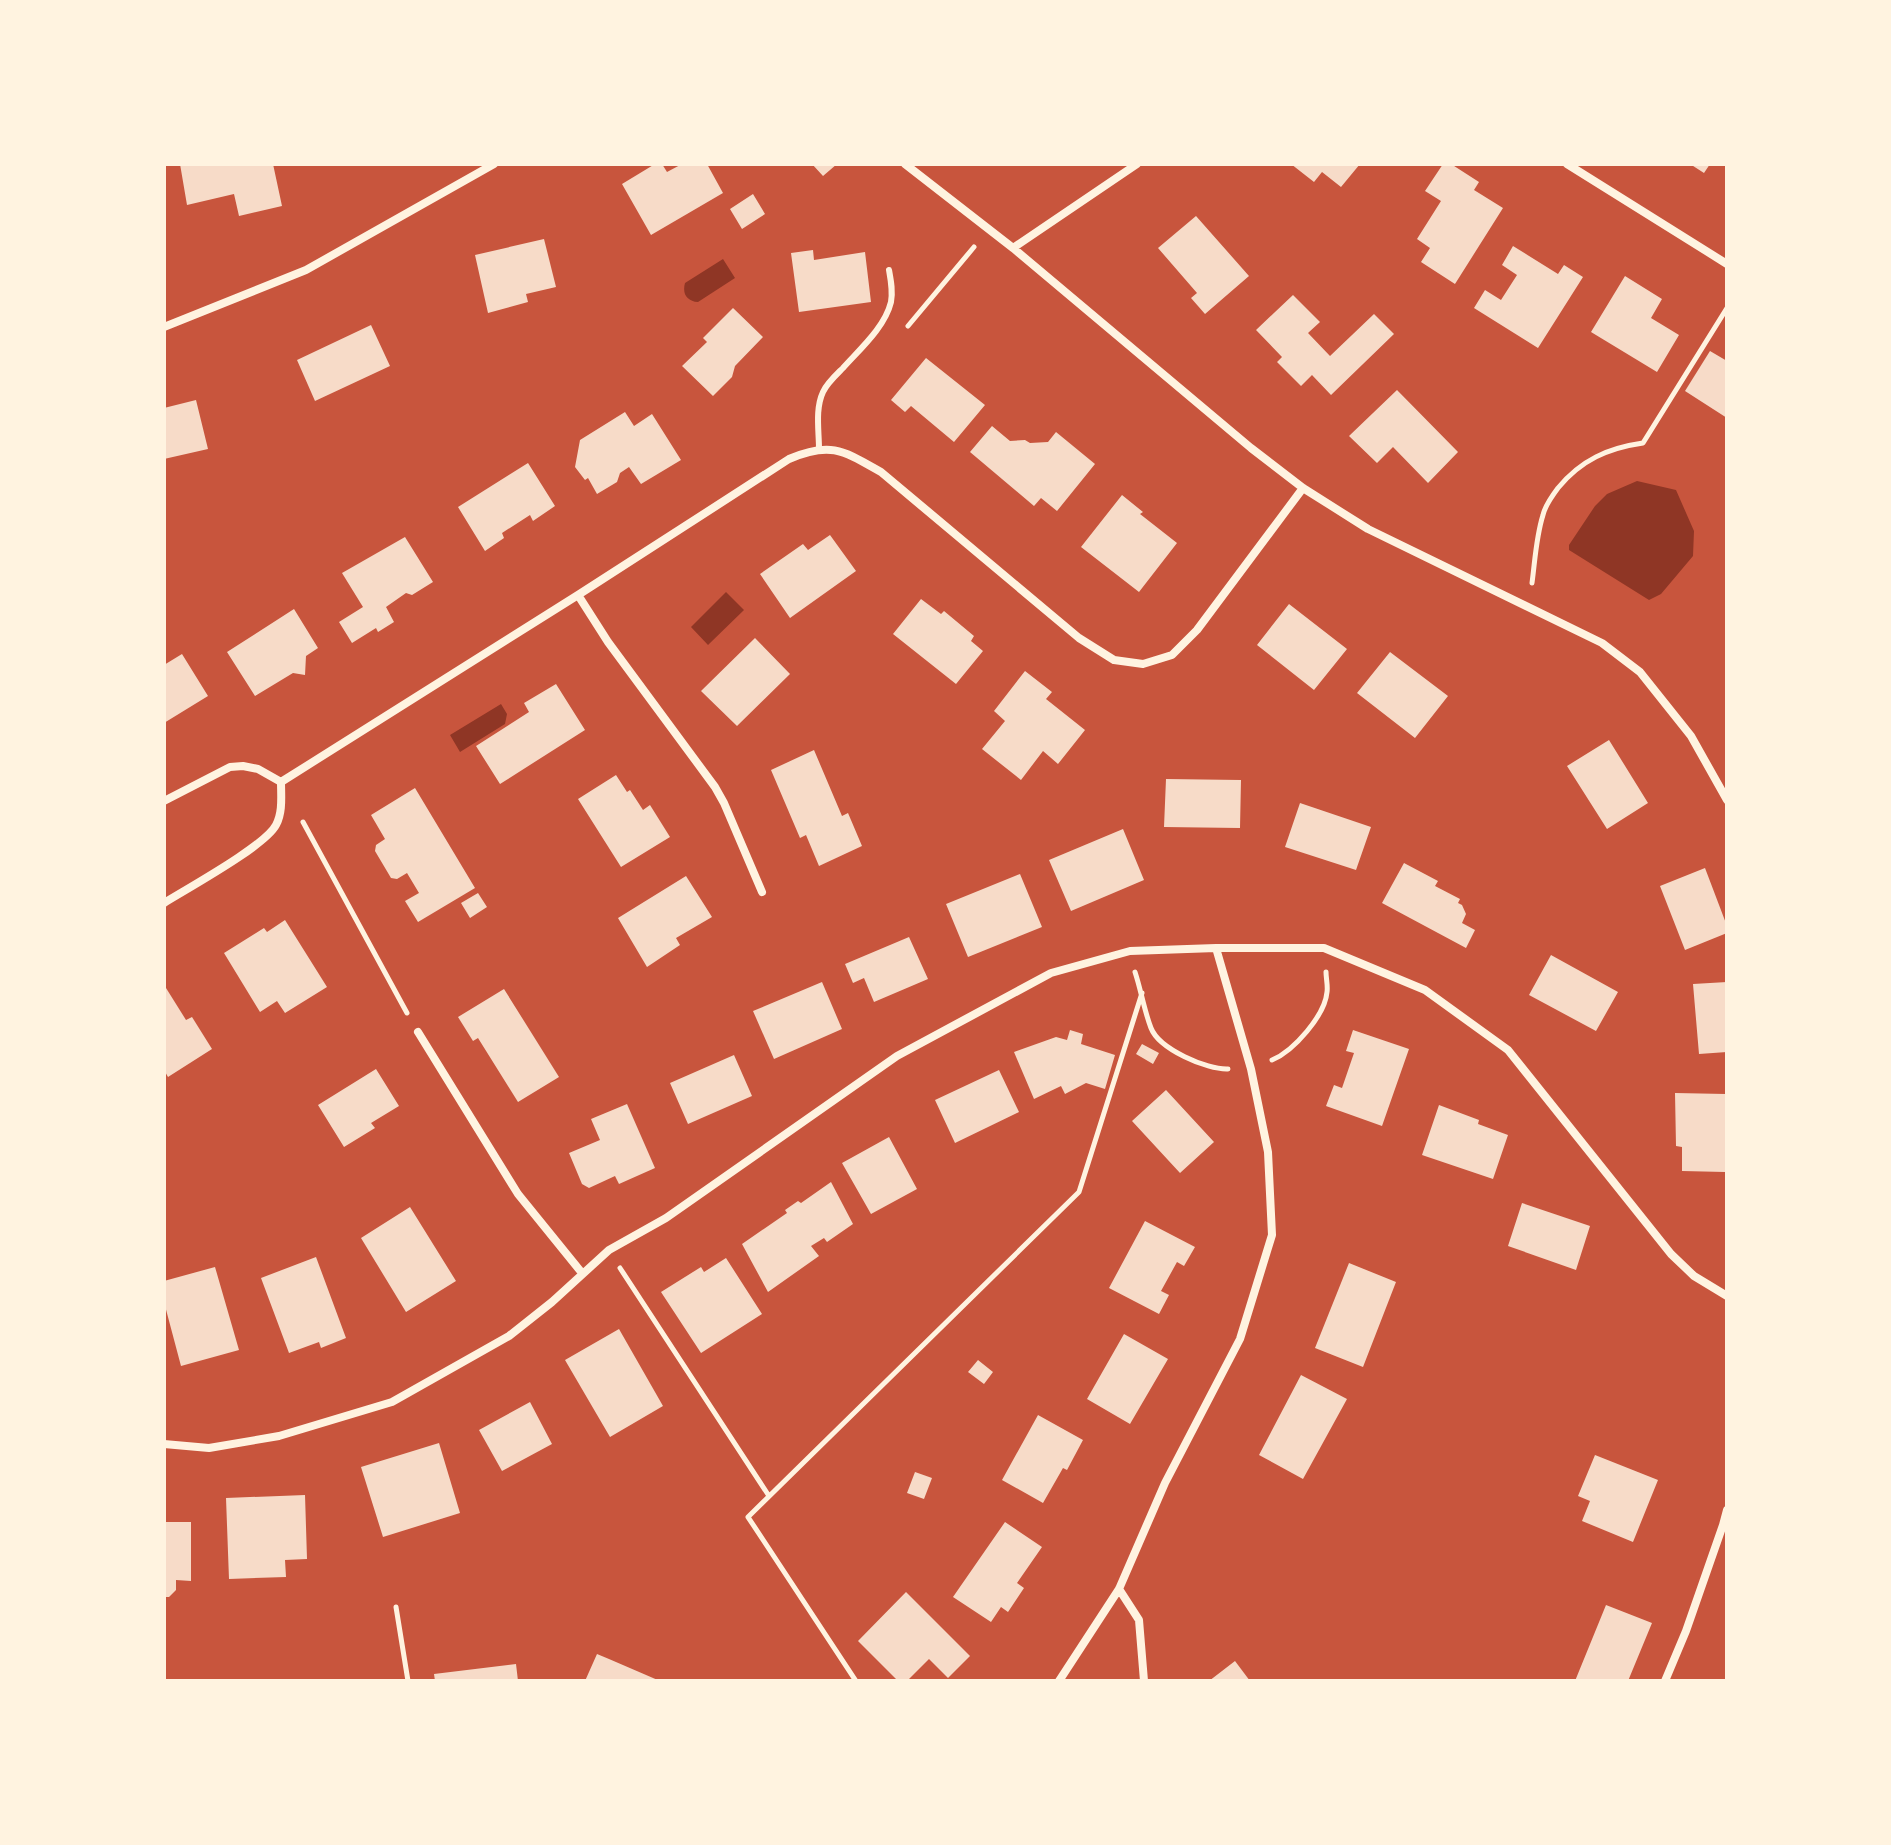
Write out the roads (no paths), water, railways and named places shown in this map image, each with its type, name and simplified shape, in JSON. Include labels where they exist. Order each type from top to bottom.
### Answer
[{"type":"street","points":[[164,327],[306,270],[494,164]]},
{"type":"street","points":[[905,164],[1013,248],[1303,488],[1368,529],[1602,643],[1640,672],[1691,736],[1727,800]]},
{"type":"street","points":[[1013,248],[1137,164]]},
{"type":"street","points":[[1567,164],[1727,264]]},
{"type":"street","points":[[281,782],[789,459],[819,449],[853,456],[881,472],[1079,638],[1114,660],[1143,664],[1172,655],[1197,630],[1303,488]]},
{"type":"street","points":[[578,595],[608,642],[715,787],[762,892]]},
{"type":"street","points":[[164,801],[230,767],[258,769],[281,782]]},
{"type":"street","points":[[164,903],[261,841],[276,826],[281,812],[281,782]]},
{"type":"street","points":[[1059,1681],[1119,1589],[1165,1483],[1240,1339],[1272,1235],[1268,1152],[1251,1069],[1216,948]]},
{"type":"street","points":[[164,1444],[209,1448],[279,1436],[392,1402],[509,1336],[609,1250],[666,1218],[897,1056],[1051,973],[1130,951],[1324,948],[1425,990],[1508,1050],[1671,1254],[1694,1276],[1727,1296]]},
{"type":"street","points":[[418,1032],[518,1194],[582,1273]]},
{"type":"street","points":[[1665,1681],[1691,1618],[1727,1510]]},
{"type":"street","points":[[1119,1589],[1139,1620],[1144,1681]]},
{"type":"lane","points":[[819,449],[818,408],[822,394],[885,317],[891,302],[889,270]]}]
